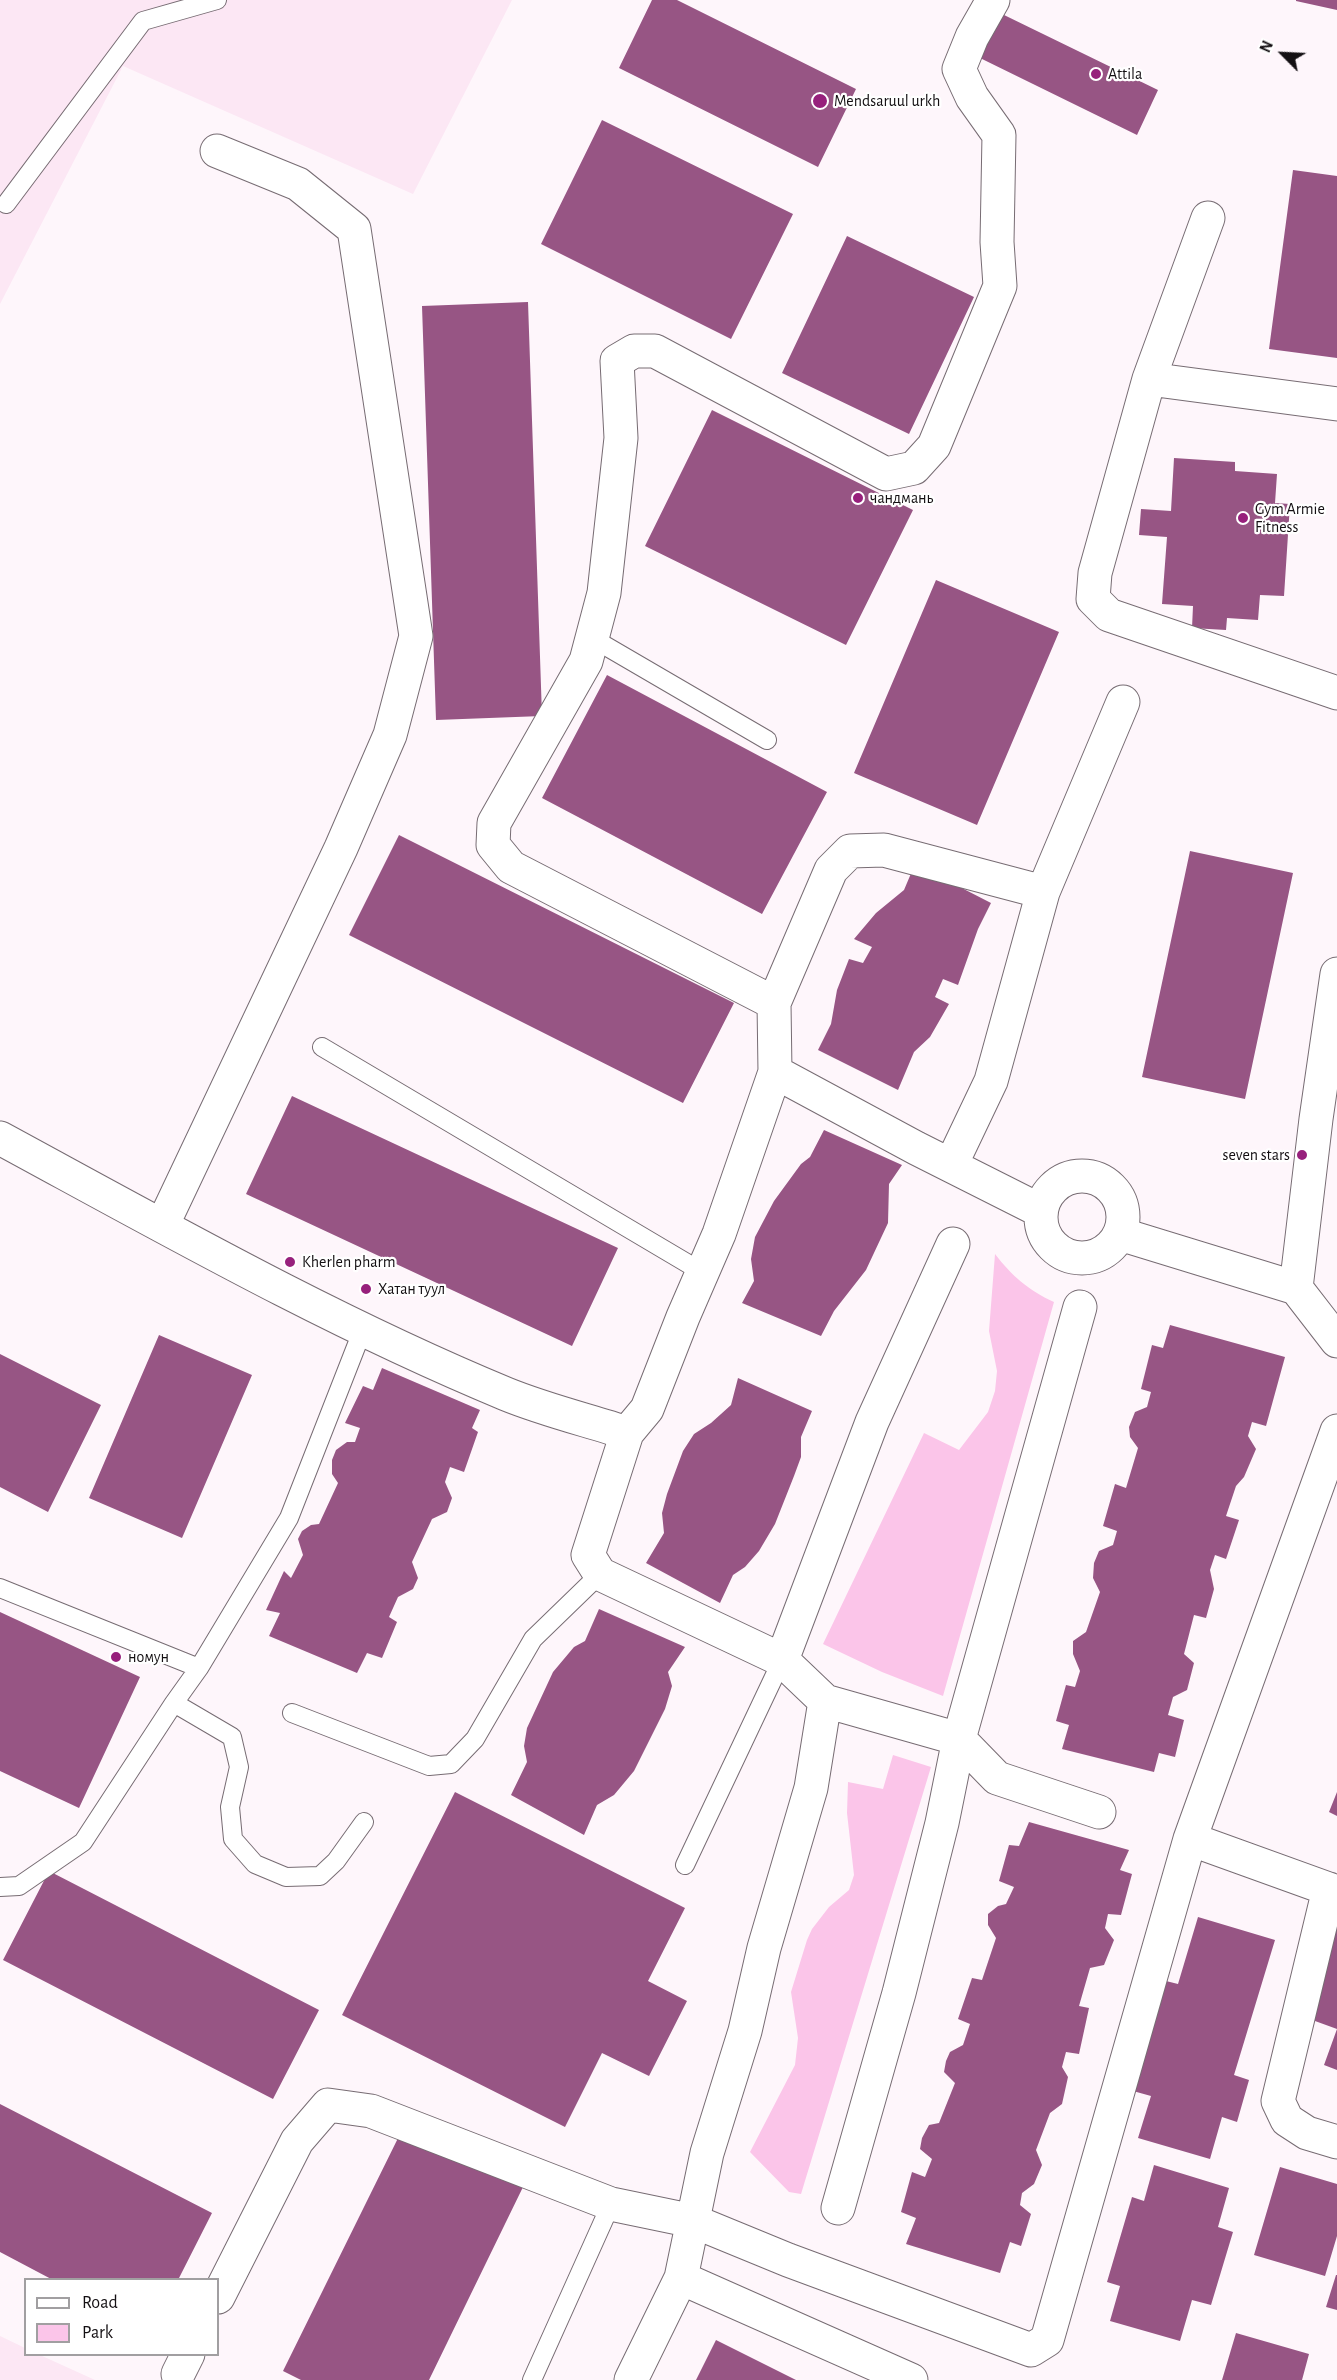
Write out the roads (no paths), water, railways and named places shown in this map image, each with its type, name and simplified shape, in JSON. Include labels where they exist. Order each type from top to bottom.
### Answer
[{"type":"street","points":[[774,1003],[511,867],[493,845],[494,823],[586,661],[604,593],[621,438],[617,361],[634,351],[655,351],[886,474],[914,468],[934,446],[1000,286],[997,242],[999,135],[972,97],[959,69],[972,37],[993,0]]},
{"type":"street","points":[[162,1226],[341,848],[377,766],[390,735],[416,636],[354,229],[298,184],[217,151]]},
{"type":"street","points":[[1208,218],[1149,379],[1095,573],[1093,599],[1109,615],[1337,693]]},
{"type":"street","points":[[1149,379],[1337,404]]},
{"type":"street","points":[[951,1165],[992,1081],[1043,892],[1123,702]]},
{"type":"street","points":[[1043,892],[884,850],[850,851],[831,870],[774,1003],[775,1072],[719,1234],[647,1409],[627,1433],[588,1555],[600,1574],[782,1660],[825,1701],[959,1739],[998,1778],[1099,1812]]},
{"type":"street","points":[[1296,1288],[1326,1123],[1337,974]]},
{"type":"street","points":[[775,1072],[1041,1211]]},
{"type":"street","points":[[0,1138],[162,1226],[363,1329],[508,1394],[627,1433]]},
{"type":"street","points":[[1073,1177],[1089,1177],[1103,1182],[1115,1193],[1121,1206],[1123,1220],[1120,1234],[1110,1248],[1095,1256],[1079,1258],[1063,1254],[1049,1243],[1042,1228],[1041,1211],[1047,1196],[1059,1183],[1073,1177]]},
{"type":"street","points":[[1120,1234],[1296,1288],[1337,1341]]},
{"type":"street","points":[[782,1660],[872,1422],[953,1244]]},
{"type":"street","points":[[838,2208],[902,1981],[942,1823],[959,1739],[1080,1307]]},
{"type":"street","points":[[219,2295],[297,2141],[328,2105],[371,2111],[611,2204],[693,2222],[788,2260],[1031,2350],[1047,2340],[1191,1839],[1337,1431]]},
{"type":"street","points":[[631,2380],[681,2278],[707,2153],[745,2031],[764,1948],[811,1788],[825,1701]]},
{"type":"street","points":[[1191,1839],[1333,1890],[1278,2101],[1287,2120],[1306,2133],[1337,2142]]},
{"type":"street","points":[[681,2278],[910,2380]]},
{"type":"lane","points":[[6,204],[143,21],[217,0]]},
{"type":"lane","points":[[592,638],[767,740]]},
{"type":"lane","points":[[322,1047],[702,1272]]},
{"type":"lane","points":[[0,1887],[19,1886],[83,1842],[199,1668],[289,1518],[363,1329]]},
{"type":"lane","points":[[292,1713],[429,1766],[451,1764],[475,1739],[533,1639],[600,1574]]},
{"type":"lane","points":[[0,1588],[199,1668]]},
{"type":"lane","points":[[685,1865],[782,1660]]},
{"type":"lane","points":[[174,1703],[232,1737],[239,1767],[230,1807],[233,1839],[255,1864],[286,1878],[320,1876],[336,1861],[364,1822]]},
{"type":"lane","points":[[531,2380],[611,2204]]},
{"type":"place","name":"Attila","points":[[1096,74]]},
{"type":"place","name":"Mendsaruul urkh","points":[[820,101]]},
{"type":"place","name":"чандмань","points":[[858,498]]},
{"type":"place","name":"Gym Armie Fitness","points":[[1243,518]]},
{"type":"place","name":"seven stars","points":[[1302,1155]]},
{"type":"place","name":"Kherlen pharm","points":[[290,1262]]},
{"type":"place","name":"Хатан туул","points":[[366,1289]]},
{"type":"place","name":"номун","points":[[116,1657]]}]
